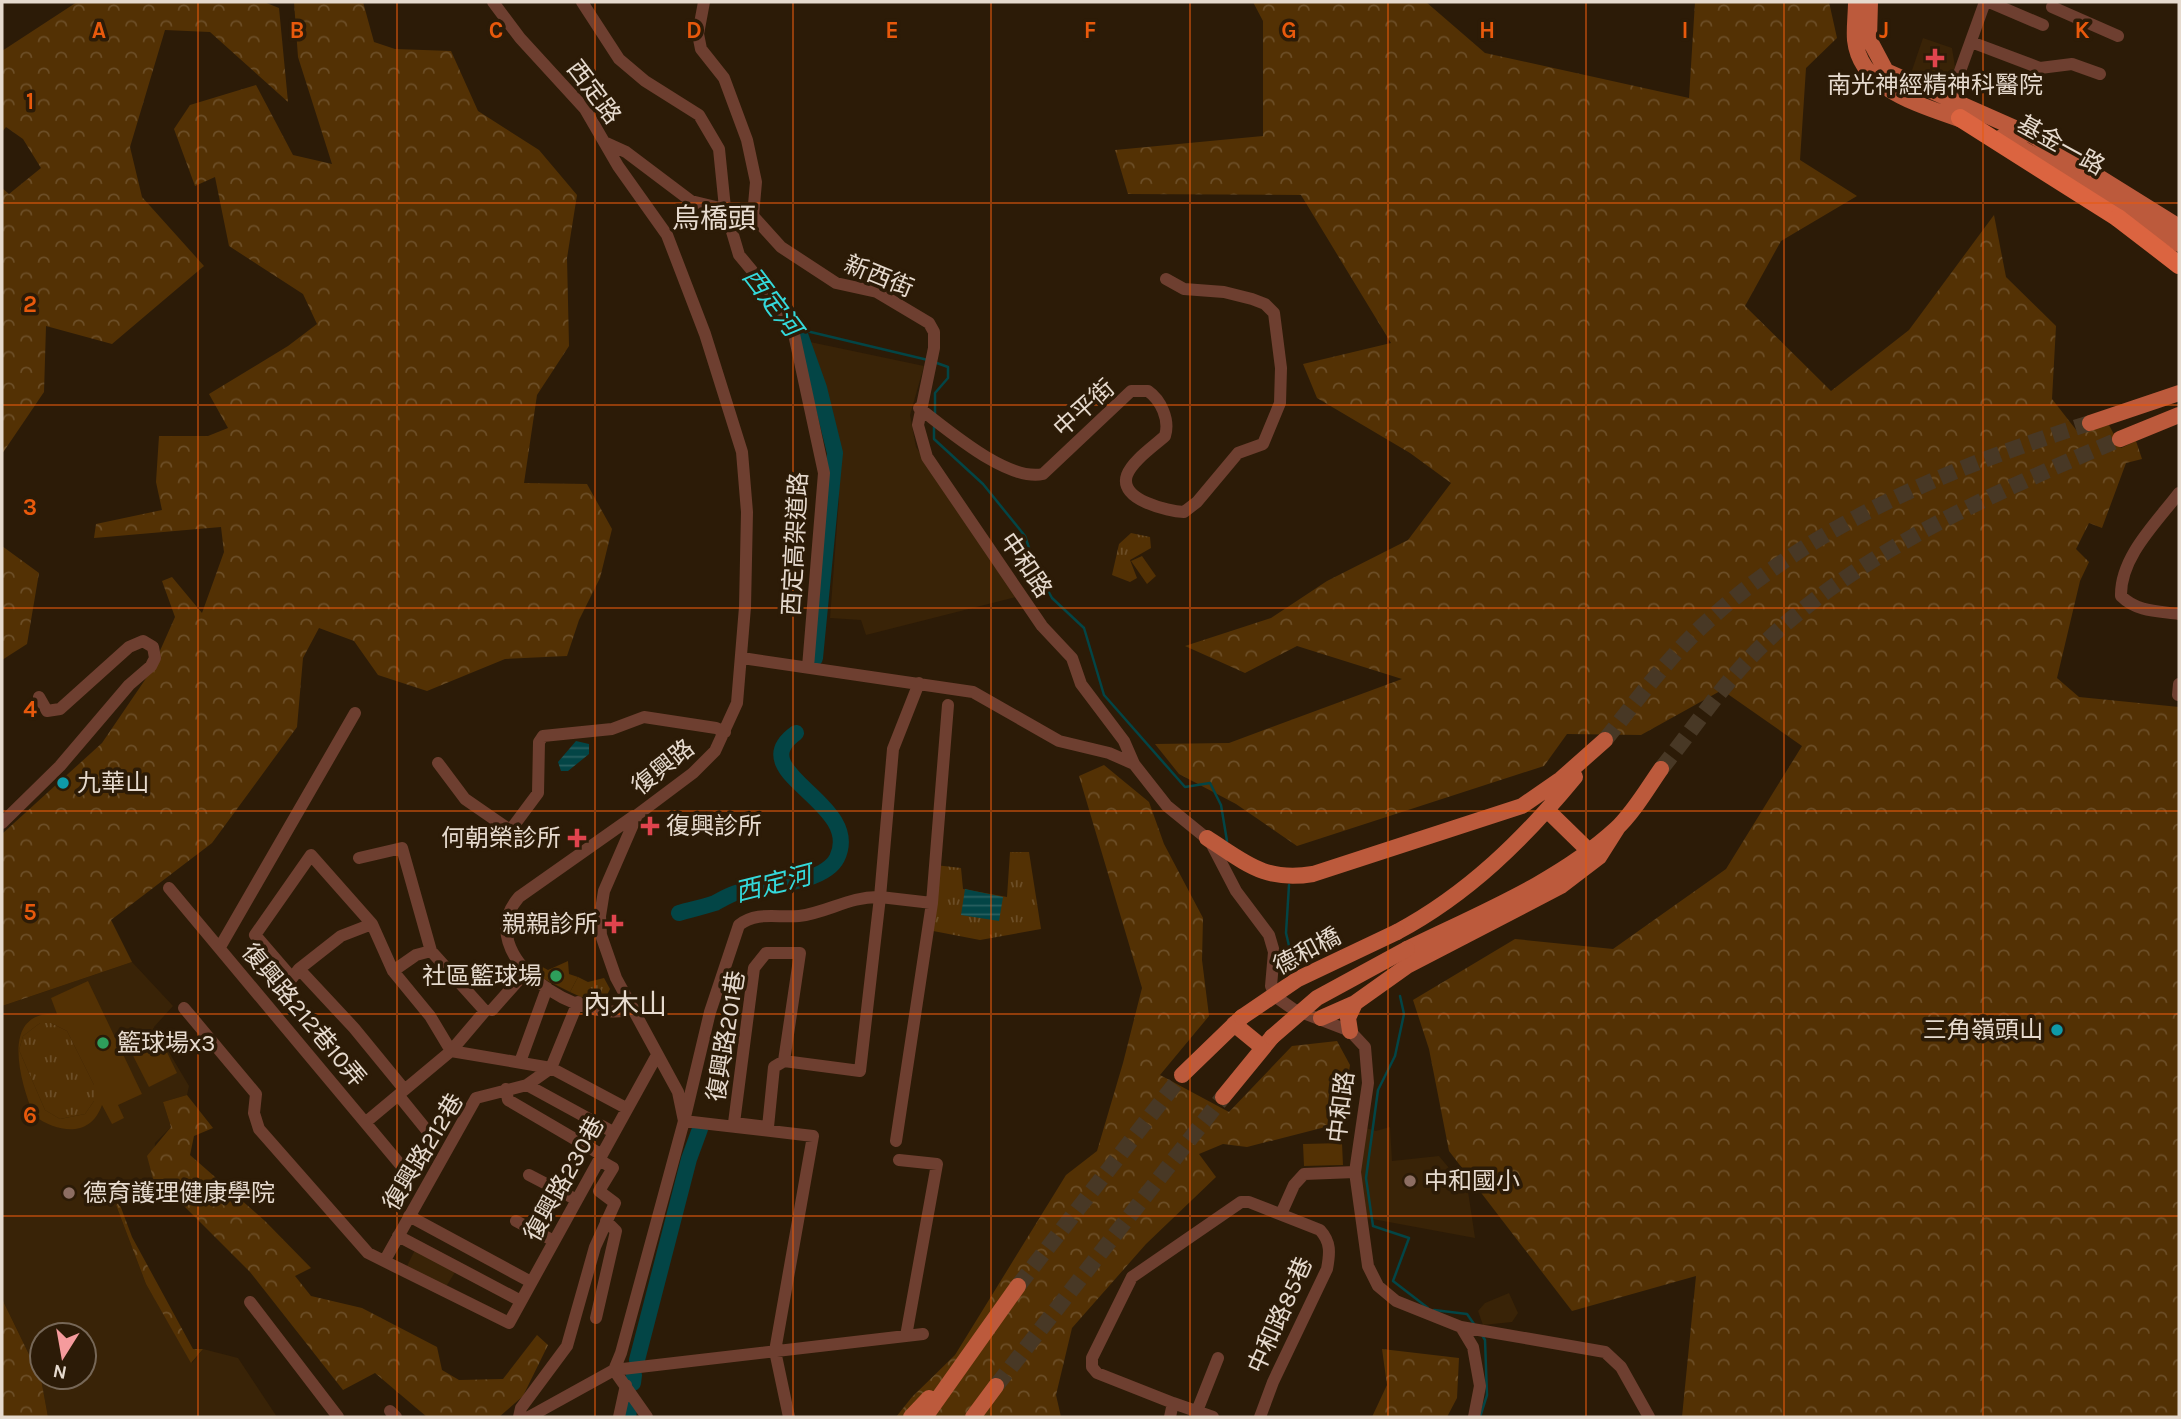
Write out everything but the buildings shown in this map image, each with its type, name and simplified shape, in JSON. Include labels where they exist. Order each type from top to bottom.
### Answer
[{"type":"highway","points":[[1954,109],[2118,218],[2179,265]]},
{"type":"main road","name":"基金一路","points":[[1856,2],[1855,41],[1862,61],[1878,81],[1954,109]]},
{"type":"main road","name":"基金一路","points":[[1870,2],[1869,39],[1886,71],[2169,225],[2179,244]]},
{"type":"main road","points":[[2139,406],[2179,385]]},
{"type":"main road","points":[[2090,423],[2179,393]]},
{"type":"main road","points":[[2120,439],[2179,415]]},
{"type":"main road","name":"德和橋","points":[[1182,1075],[1238,1020],[1297,979],[1397,932],[1456,896],[1509,850],[1547,810],[1605,740],[1561,779],[1522,806],[1313,874],[1279,877],[1263,873],[1226,856]]},
{"type":"main road","points":[[1321,1018],[1355,1003],[1407,966],[1560,886],[1599,857],[1661,769]]},
{"type":"main road","points":[[1547,810],[1589,852]]},
{"type":"main road","name":"德和橋","points":[[1223,1097],[1267,1042],[1317,998],[1407,949],[1533,887],[1589,852],[1618,827]]},
{"type":"main road","points":[[1207,838],[1226,856]]},
{"type":"main road","points":[[1350,1031],[1348,1018],[1355,1003]]},
{"type":"main road","points":[[1238,1020],[1267,1042]]},
{"type":"main road","points":[[925,1417],[1018,1286]]},
{"type":"main road","points":[[911,1417],[962,1364]]},
{"type":"main road","points":[[973,1417],[996,1386],[979,1417]]},
{"type":"street","name":"西定路","points":[[493,2],[520,38],[585,109],[604,142],[626,152],[682,196],[724,208]]},
{"type":"street","name":"西定高架道路","points":[[582,2],[619,59],[645,81],[699,115],[719,149],[724,208],[739,255],[788,316],[824,472],[808,667]]},
{"type":"street","points":[[704,2],[698,34],[701,49],[724,78],[750,150],[756,182],[753,216]]},
{"type":"street","points":[[1954,109],[1971,42],[1987,2],[2043,25]]},
{"type":"street","points":[[2052,7],[2118,36]]},
{"type":"street","points":[[1971,42],[2040,68],[2072,64],[2100,74]]},
{"type":"street","name":"復興路","points":[[604,142],[667,235],[703,327],[738,435],[747,512],[742,658],[737,703],[715,751],[693,773],[637,814],[608,880],[600,916],[601,935],[616,978],[678,1092],[684,1121],[621,1353],[614,1370]]},
{"type":"street","name":"新西街","points":[[724,208],[753,216],[781,247],[836,283],[877,292],[929,323],[934,336],[932,359]]},
{"type":"street","points":[[2169,225],[2179,265]]},
{"type":"street","name":"中平街","points":[[934,422],[982,454],[1034,476],[1043,474],[1131,391],[1148,391],[1161,405],[1168,428],[1165,436],[1127,473],[1126,482],[1130,491],[1146,504],[1166,511],[1184,512],[1197,502],[1238,453],[1263,444],[1280,403],[1281,368],[1276,318],[1265,304],[1224,292],[1184,289],[1166,279]]},
{"type":"street","name":"中和路","points":[[932,359],[928,376],[934,422],[920,439],[931,463],[1042,626],[1072,658],[1081,684],[1124,741],[1133,764],[1167,806],[1207,838]]},
{"type":"street","points":[[920,439],[923,429],[934,422]]},
{"type":"street","points":[[2179,493],[2137,550],[2121,581],[2121,596],[2129,604],[2143,610],[2179,614]]},
{"type":"street","points":[[2,822],[60,766],[129,685],[150,666],[155,658],[153,646],[143,641],[129,647],[55,712],[47,711],[39,697]]},
{"type":"street","name":"中和路","points":[[742,658],[973,692],[1059,741],[1109,753],[1133,764]]},
{"type":"street","points":[[783,1061],[860,1071],[894,749],[919,683]]},
{"type":"street","points":[[896,1141],[932,904],[948,705]]},
{"type":"street","points":[[220,947],[355,713]]},
{"type":"street","points":[[438,763],[465,799],[507,828],[512,828],[538,793],[539,742],[543,736],[612,729],[644,717],[716,728],[725,732]]},
{"type":"street","points":[[1109,753],[1121,751],[1124,741]]},
{"type":"street","points":[[633,1008],[620,1013],[607,1013],[547,988],[525,973],[511,949],[507,928],[508,914],[516,901],[637,814]]},
{"type":"street","points":[[359,858],[402,848],[431,951],[485,1011],[451,1051],[366,1122]]},
{"type":"street","points":[[429,1132],[354,1028],[255,935],[311,855],[372,923],[393,971],[430,1017],[451,1051],[551,1068],[626,1108]]},
{"type":"street","points":[[1226,856],[1236,891],[1269,934],[1274,952],[1271,986],[1276,997],[1293,1009],[1350,1031]]},
{"type":"street","name":"復興路212巷10弄","points":[[169,888],[404,1169]]},
{"type":"street","name":"復興路201巷","points":[[684,1121],[710,1012],[739,925],[754,916],[801,916],[860,896],[932,904]]},
{"type":"street","points":[[296,974],[341,936],[372,923]]},
{"type":"street","points":[[393,971],[416,955],[431,951]]},
{"type":"street","name":"復興路201巷","points":[[766,953],[800,953],[793,1005],[783,1061],[774,1067],[768,1127],[734,1123],[754,968],[766,953]]},
{"type":"street","points":[[492,1010],[525,973]]},
{"type":"street","points":[[520,1062],[547,988]]},
{"type":"street","points":[[551,1068],[578,1002]]},
{"type":"street","points":[[184,1008],[256,1094],[254,1113],[259,1129],[368,1253],[385,1261]]},
{"type":"street","name":"中和路","points":[[1350,1031],[1365,1047],[1368,1083],[1355,1172],[1363,1243],[1368,1266],[1378,1286],[1396,1301],[1466,1328],[1605,1352],[1621,1367],[1649,1417]]},
{"type":"street","name":"復興路230巷","points":[[385,1261],[509,1323],[657,1055]]},
{"type":"street","name":"復興路212巷","points":[[385,1261],[476,1098],[527,1085],[551,1068]]},
{"type":"street","points":[[527,1085],[613,1132]]},
{"type":"street","points":[[506,1089],[508,1100],[601,1157],[612,1168],[599,1191],[615,1203],[594,1247],[567,1346],[521,1408],[519,1417]]},
{"type":"street","name":"復興路201巷","points":[[678,1092],[693,1090]]},
{"type":"street","points":[[684,1121],[813,1136],[775,1351],[789,1417]]},
{"type":"street","points":[[899,1160],[937,1164],[906,1336]]},
{"type":"street","points":[[1281,1214],[1294,1185],[1304,1174],[1355,1172]]},
{"type":"street","points":[[529,1175],[577,1200]]},
{"type":"street","name":"中和路85巷","points":[[1173,1403],[1102,1376],[1092,1367],[1092,1358],[1132,1277],[1241,1202],[1320,1230],[1328,1239],[1330,1254],[1327,1269],[1285,1354],[1260,1417]]},
{"type":"street","points":[[410,1216],[531,1282]]},
{"type":"street","points":[[516,1221],[554,1241]]},
{"type":"street","points":[[596,1318],[616,1231],[606,1221]]},
{"type":"street","points":[[398,1236],[521,1301]]},
{"type":"street","points":[[250,1302],[338,1417]]},
{"type":"street","points":[[1466,1328],[1473,1347],[1480,1386],[1474,1417]]},
{"type":"street","points":[[529,1417],[614,1370],[923,1334]]},
{"type":"street","points":[[1197,1411],[1217,1358]]},
{"type":"street","points":[[614,1370],[648,1417]]},
{"type":"street","points":[[608,1417],[619,1413],[626,1385]]},
{"type":"street","points":[[1170,1417],[1173,1403],[1213,1417]]},
{"type":"shaded area","name":"南光神經精神科醫院","points":[[1923,38],[1952,48],[1955,67],[1944,93],[1909,79]]},
{"type":"shaded area","points":[[810,342],[924,366],[910,415],[916,447],[1016,597],[866,635],[861,620],[830,618],[839,499]]},
{"type":"shaded area","name":"德育護理健康學院","points":[[132,962],[173,1006],[154,1027],[189,1086],[187,1095],[163,1102],[171,1127],[155,1143],[154,1182],[116,1205],[146,1284],[192,1363],[203,1349],[238,1358],[277,1417],[48,1417],[43,1391],[98,1391],[98,1321],[28,1321],[28,1352],[2,1299],[2,1006]]},
{"type":"shaded area","name":"中和國小","points":[[1390,1127],[1392,1161],[1439,1156],[1468,1191],[1475,1238],[1367,1218],[1360,1172],[1366,1128],[1376,1131]]},
{"type":"shaded area","points":[[416,1248],[457,1269],[444,1290],[405,1270]]},
{"type":"shaded area","points":[[1509,1293],[1518,1313],[1512,1322],[1483,1325],[1478,1311],[1485,1303]]},
{"type":"green space","points":[[77,2],[264,2],[279,8],[288,102],[210,32],[165,30],[130,147],[142,197],[204,266],[112,344],[46,326],[44,392],[2,454],[2,188],[9,194],[41,168],[23,139],[6,127],[2,132],[2,51]]},
{"type":"green space","points":[[294,2],[363,2],[374,42],[395,49],[451,51],[478,111],[539,150],[577,195],[567,258],[569,346],[537,395],[524,483],[587,484],[612,529],[600,578],[579,620],[567,656],[505,659],[427,691],[378,675],[354,641],[319,628],[303,658],[297,727],[212,843],[111,920],[132,962],[2,1006],[2,834],[102,743],[151,671],[175,617],[162,581],[172,577],[202,613],[224,552],[221,527],[94,538],[96,524],[162,510],[156,482],[159,436],[208,436],[228,428],[209,394],[288,346],[317,324],[303,294],[229,246],[215,177],[195,186],[174,129],[190,105],[256,85],[293,155],[332,164],[298,57]]},
{"type":"green space","points":[[1253,2],[1426,2],[1485,53],[1689,98],[1695,2],[1829,2],[1837,38],[1806,68],[1800,160],[1857,196],[1781,241],[1745,306],[1831,391],[1909,330],[1994,215],[2006,277],[2056,326],[2052,399],[2077,431],[2109,425],[2121,448],[2136,441],[2142,459],[2126,463],[2102,528],[2089,523],[2076,549],[2089,562],[2080,581],[2057,678],[2079,697],[2179,707],[2179,1417],[1682,1417],[1696,1276],[1572,1311],[1449,1151],[1429,1049],[1413,1000],[1515,939],[1613,949],[1726,869],[1802,746],[1722,690],[1641,735],[1567,734],[1544,766],[1297,846],[1236,804],[1179,774],[1155,744],[1229,743],[1402,679],[1297,646],[1245,673],[1185,646],[1271,618],[1327,581],[1408,540],[1451,483],[1410,453],[1317,398],[1303,364],[1391,343],[1301,195],[1128,194],[1115,150],[1263,136],[1263,21]]},
{"type":"green space","points":[[1131,533],[1150,537],[1151,548],[1130,560],[1137,578],[1130,582],[1112,575],[1119,544]]},
{"type":"green space","points":[[2,546],[39,573],[27,644],[2,660]]},
{"type":"green space","points":[[1142,556],[1156,576],[1147,584],[1131,561]]},
{"type":"green space","points":[[1104,765],[1149,802],[1164,844],[1203,918],[1202,960],[1209,1016],[1160,1075],[1229,1112],[1292,1046],[1337,1041],[1350,1065],[1341,1123],[1247,1147],[1223,1144],[1199,1154],[1216,1177],[1146,1244],[1072,1328],[1056,1395],[1061,1417],[896,1417],[912,1397],[955,1355],[1066,1175],[1097,1151],[1142,988],[1079,776]]},
{"type":"green space","points":[[1010,852],[1029,852],[1041,929],[980,940],[928,930],[935,865],[961,868],[963,889],[1007,897]]},
{"type":"green space","name":"社區籃球場","points":[[568,961],[569,974],[578,977],[570,992],[530,972],[537,964],[548,970]]},
{"type":"green space","points":[[578,977],[588,982],[604,978],[610,989],[606,997],[581,997],[570,992]]},
{"type":"green space","points":[[88,981],[142,1094],[118,1105],[124,1118],[112,1124],[102,1105],[90,1123],[73,1129],[53,1126],[34,1116],[23,1084],[18,1050],[27,1023],[39,1016],[57,1014],[51,998]],"holes":[[[40,1023],[51,1023],[67,1031],[94,1085],[94,1101],[85,1114],[60,1119],[45,1110],[19,1050],[23,1036]]]},
{"type":"green space","points":[[40,1023],[51,1023],[67,1031],[94,1085],[94,1101],[85,1114],[60,1119],[45,1110],[19,1050],[23,1036]]},
{"type":"green space","points":[[150,1032],[164,1046],[177,1073],[149,1087],[127,1044]]},
{"type":"green space","points":[[187,1095],[213,1128],[194,1136],[190,1155],[265,1221],[311,1268],[295,1276],[311,1296],[362,1308],[437,1347],[442,1370],[459,1380],[503,1379],[537,1335],[548,1345],[523,1396],[499,1417],[427,1417],[375,1373],[343,1390],[250,1272],[178,1200],[120,1205],[132,1237],[193,1349],[203,1349],[191,1363],[146,1284],[116,1205],[154,1182],[147,1156],[171,1127],[163,1102]]},
{"type":"green space","points":[[1342,1143],[1343,1165],[1304,1166],[1303,1144]]},
{"type":"green space","points":[[2,1299],[28,1352],[28,1391],[43,1391],[48,1417],[2,1417]]},
{"type":"green space","points":[[1382,1349],[1459,1358],[1457,1398],[1447,1417],[1372,1417],[1387,1385]]},
{"type":"water","points":[[576,741],[589,744],[589,754],[568,771],[561,771],[558,762]]},
{"type":"water","points":[[965,889],[1003,897],[999,921],[961,915]]},
{"type":"waterway","name":"西定河","points":[[784,312],[798,329],[819,388],[835,453],[815,658]]},
{"type":"waterway","points":[[798,329],[928,360]]},
{"type":"waterway","points":[[934,362],[948,367],[948,378],[935,393],[935,414]]},
{"type":"waterway","points":[[934,427],[934,439],[983,484],[1025,536],[1036,569],[1052,598],[1084,628],[1104,695],[1185,787],[1210,783],[1221,805],[1227,841]]},
{"type":"waterway","name":"西定河","points":[[679,913],[715,903],[736,893],[807,878],[830,867],[837,858],[841,838],[834,820],[791,775],[783,762],[783,748],[796,733]]},
{"type":"waterway","points":[[1289,885],[1286,933],[1294,967]]},
{"type":"waterway","points":[[1400,996],[1404,1014],[1395,1056],[1378,1090],[1366,1178],[1373,1226],[1409,1238],[1393,1281],[1428,1308]]},
{"type":"waterway","name":"西定河","points":[[637,1360],[689,1159],[700,1129]]},
{"type":"waterway","points":[[1434,1310],[1467,1314],[1474,1324]]},
{"type":"waterway","points":[[1480,1417],[1487,1395],[1485,1340],[1482,1335]]},
{"type":"waterway","name":"西定河","points":[[633,1383],[634,1375]]},
{"type":"waterway","name":"西定河","points":[[628,1417],[630,1404]]},
{"type":"tunnel","points":[[1605,740],[1694,634],[1737,596],[1782,562],[1830,532],[1930,482],[1983,460],[2090,423]]},
{"type":"tunnel","points":[[1661,769],[1747,661],[1785,624],[1828,590],[1874,560],[1972,506],[2120,439]]},
{"type":"tunnel","points":[[1018,1286],[1182,1075]]},
{"type":"tunnel","points":[[996,1386],[1223,1097]]},
{"type":"place","name":"南光神經精神科醫院","points":[[1935,58]]},
{"type":"place","name":"九華山","points":[[63,783]]},
{"type":"place","name":"復興診所","points":[[650,826]]},
{"type":"place","name":"何朝榮診所","points":[[577,838]]},
{"type":"place","name":"親親診所","points":[[614,924]]},
{"type":"place","name":"社區籃球場","points":[[556,976]]},
{"type":"place","name":"三角嶺頭山","points":[[2057,1030]]},
{"type":"place","name":"籃球場x3","points":[[103,1043]]},
{"type":"place","name":"中和國小","points":[[1410,1181]]},
{"type":"place","name":"德育護理健康學院","points":[[69,1193]]},
{"type":"district","name":"烏橋頭","points":[[714,218]]},
{"type":"district","name":"內木山","points":[[625,1004]]}]
